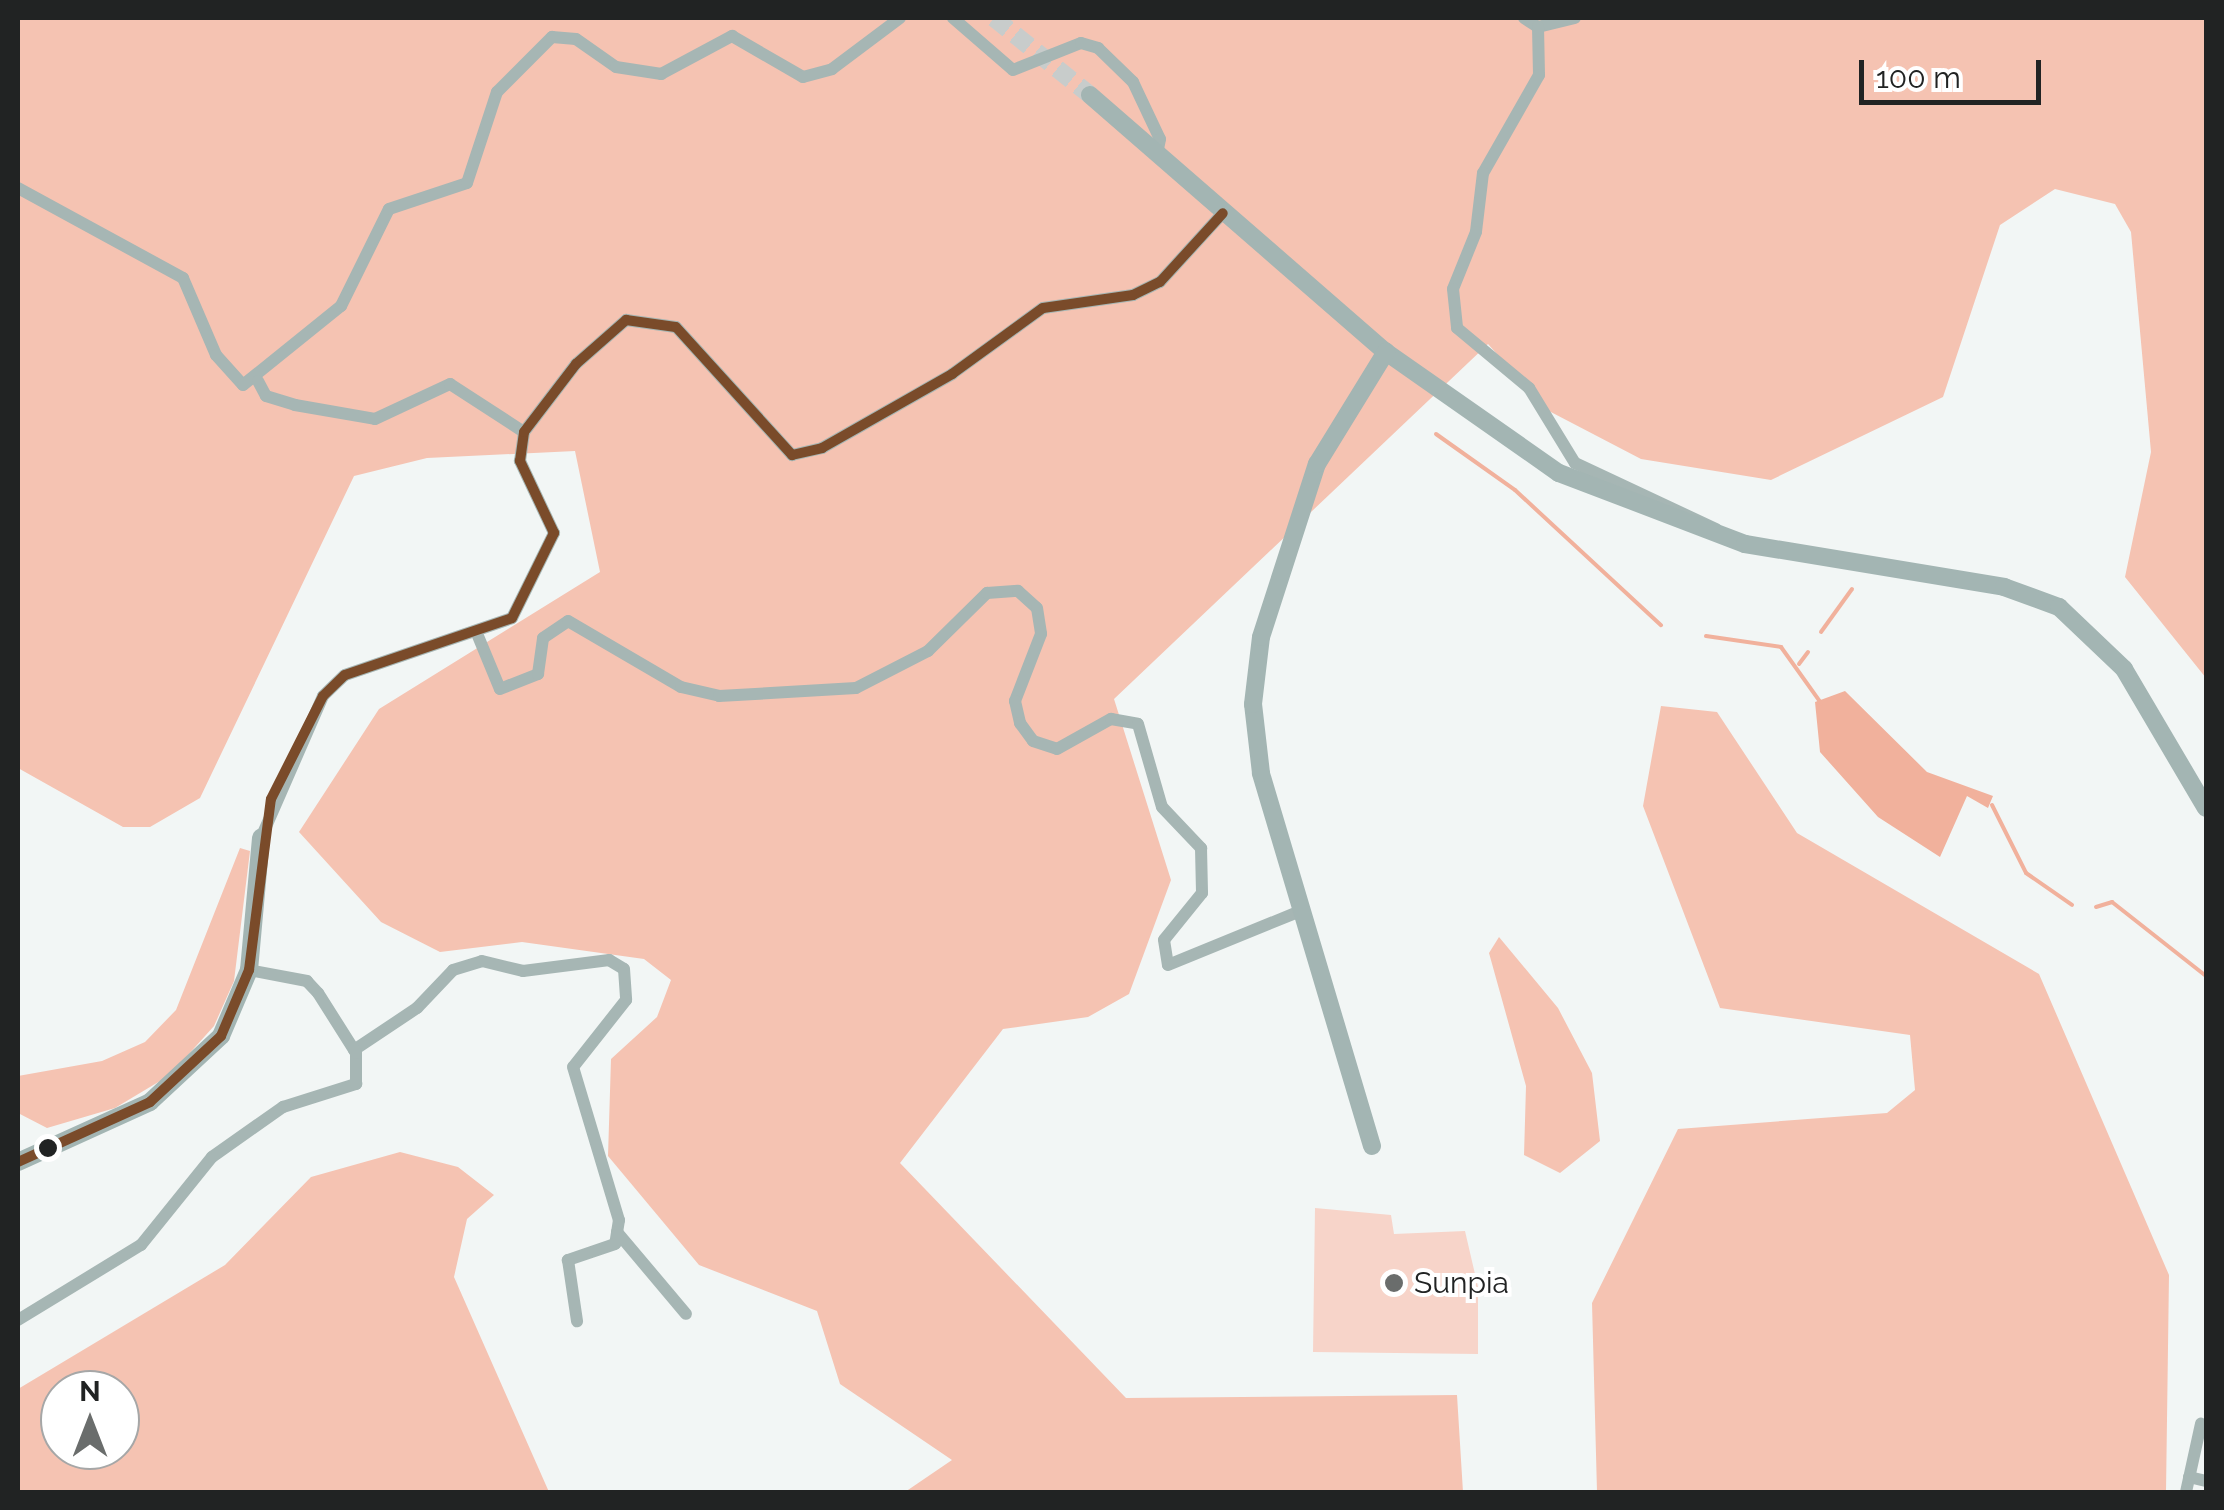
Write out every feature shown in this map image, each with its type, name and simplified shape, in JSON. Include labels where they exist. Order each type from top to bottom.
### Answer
[{"type":"street","points":[[18,188],[166,263],[196,298],[216,355],[242,386],[258,382],[341,306],[389,209],[467,183],[498,92],[552,36],[576,39],[616,67],[662,74],[732,36],[803,77],[832,69],[900,18]]},
{"type":"street","points":[[953,18],[1013,70],[1081,43],[1098,48],[1133,82],[1160,140],[1157,156]]},
{"type":"street","points":[[1524,18],[1538,27],[1575,18]]},
{"type":"street","points":[[1538,27],[1539,74],[1483,173],[1476,232],[1453,290],[1456,328],[1529,388],[1575,463],[1692,510],[1729,539]]},
{"type":"street","points":[[1090,96],[1386,352],[1559,474],[1729,539],[1842,566],[2004,587],[2059,607],[2124,669],[2206,808]]},
{"type":"street","points":[[18,1162],[176,1084],[221,1036],[249,970],[261,838],[315,711],[345,675],[478,636],[512,618],[554,533],[520,461],[524,432],[576,364],[626,320],[655,318],[698,345],[779,450],[822,448],[1044,308],[1132,295],[1160,282],[1185,264],[1223,213]]},
{"type":"street","points":[[1372,1146],[1261,773],[1256,669],[1317,464],[1386,352]]},
{"type":"street","points":[[258,382],[266,396],[375,419],[450,384],[524,432]]},
{"type":"street","points":[[478,636],[500,689],[538,674],[542,638],[568,620],[681,687],[719,696],[856,688],[928,651],[987,592],[1018,591],[1037,608],[1042,634],[1015,701],[1020,723],[1033,742],[1057,748],[1110,719],[1138,724],[1162,807],[1201,848],[1202,893],[1164,940],[1168,965],[1303,910]]},
{"type":"street","points":[[354,1050],[418,1008],[453,970],[482,961],[523,971],[609,960],[624,969],[626,1000],[573,1067],[617,1232],[615,1244],[568,1260],[577,1321]]},
{"type":"street","points":[[18,1320],[140,1246],[212,1156],[283,1108],[356,1084],[354,1050],[307,982],[249,970]]},
{"type":"street","points":[[617,1232],[686,1314]]},
{"type":"street","points":[[2186,1492],[2201,1424]]},
{"type":"street","points":[[2189,1477],[2206,1480]]},
{"type":"shaded area","points":[[18,18],[2206,18],[2206,678],[2125,577],[2151,452],[2131,232],[2115,204],[2055,189],[2000,225],[1943,397],[1771,480],[1641,459],[1547,410],[1488,344],[1114,699],[1171,880],[1129,994],[1088,1017],[1003,1029],[900,1163],[1126,1398],[1457,1395],[1463,1492],[905,1492],[952,1460],[840,1384],[817,1311],[699,1265],[608,1156],[611,1059],[657,1017],[671,980],[644,959],[522,942],[440,952],[381,922],[299,832],[379,709],[600,572],[575,451],[427,458],[354,476],[200,798],[150,827],[123,827],[18,768]]},
{"type":"shaded area","points":[[1845,691],[1927,772],[1993,796],[1988,808],[1967,796],[1940,857],[1878,817],[1820,752],[1815,702]]},
{"type":"shaded area","points":[[1661,706],[1717,712],[1797,833],[2039,974],[2169,1275],[2166,1492],[1597,1492],[1592,1303],[1678,1129],[1887,1113],[1915,1090],[1910,1035],[1720,1008],[1643,806]]},
{"type":"shaded area","points":[[240,848],[250,851],[234,981],[214,1026],[170,1075],[115,1108],[47,1128],[18,1113],[18,1076],[102,1061],[145,1042],[176,1010]]},
{"type":"shaded area","points":[[1499,937],[1558,1008],[1592,1073],[1600,1141],[1560,1173],[1524,1155],[1526,1086],[1489,953]]},
{"type":"shaded area","points":[[400,1152],[458,1167],[494,1195],[467,1219],[454,1277],[549,1492],[18,1492],[18,1389],[40,1376],[40,1470],[140,1470],[140,1370],[50,1370],[225,1265],[311,1177]]},
{"type":"shaded area","name":"Sunpia","points":[[1315,1208],[1391,1215],[1394,1234],[1465,1231],[1478,1287],[1478,1354],[1313,1352]]},
{"type":"waterway","points":[[1436,434],[1515,490],[1661,625]]},
{"type":"waterway","points":[[1821,632],[1852,589]]},
{"type":"waterway","points":[[1706,636],[1781,647],[1821,703]]},
{"type":"waterway","points":[[1799,664],[1808,652]]},
{"type":"waterway","points":[[1992,805],[2026,873],[2072,905]]},
{"type":"waterway","points":[[2096,907],[2112,902],[2206,976]]},
{"type":"tunnel","points":[[994,18],[1090,95]]},
{"type":"transit line","points":[[18,1162],[150,1102],[221,1036],[249,970],[271,799],[323,696],[345,675],[512,618],[554,533],[520,461],[524,432],[576,364],[626,320],[676,327],[792,455],[822,448],[952,374],[1043,308],[1133,295],[1160,282],[1223,213]]},
{"type":"place","name":"Sunpia","points":[[1394,1283]]}]
